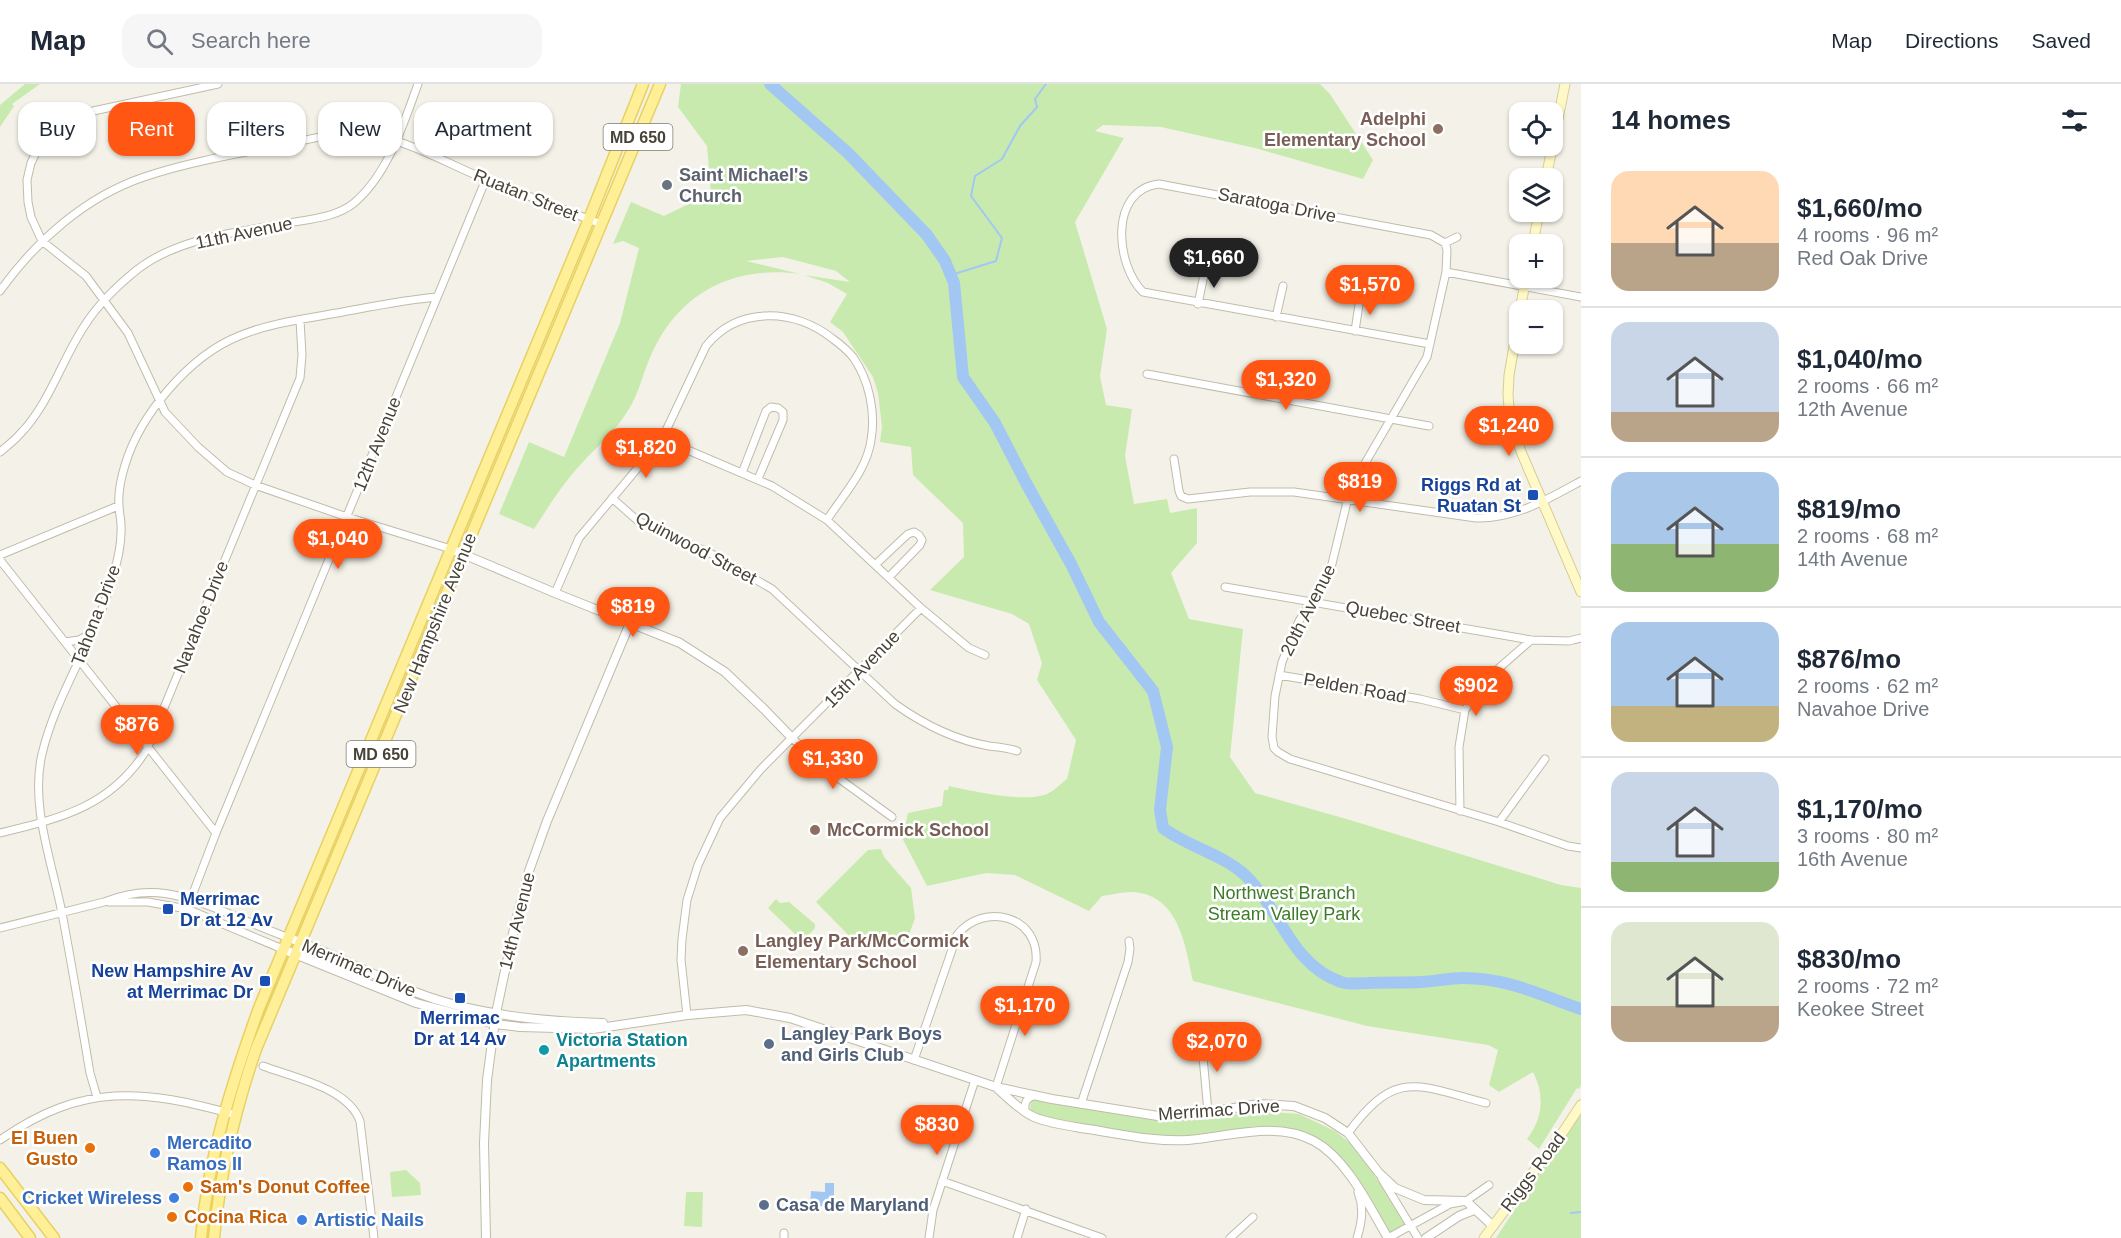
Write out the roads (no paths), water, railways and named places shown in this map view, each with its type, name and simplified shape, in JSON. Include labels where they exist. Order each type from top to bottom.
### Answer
[{"type":"main road","name":"New Hampshire Avenue","points":[[201,1238],[209,1178],[224,1112],[255,1018],[589,219],[643,84]]},
{"type":"main road","name":"New Hampshire Avenue","points":[[214,1238],[220,1192],[236,1115],[256,1048],[297,955],[660,84]]},
{"type":"main road","points":[[1548,168],[1565,84]]},
{"type":"main road","points":[[1513,354],[1509,375],[1509,410],[1513,430],[1581,592]]},
{"type":"main road","name":"Riggs Road","points":[[1484,1238],[1532,1176],[1581,1105]]},
{"type":"main road","points":[[0,1168],[54,1238]]},
{"type":"main road","points":[[1,1200],[30,1238]]},
{"type":"street","points":[[218,84],[84,113],[58,127],[41,142],[31,163],[27,180],[31,217],[42,241],[86,276],[128,333],[165,412],[198,447],[227,472],[255,485],[347,517],[451,549],[680,643],[725,672],[830,772],[892,817]]},
{"type":"street","name":"11th Avenue","points":[[402,126],[418,84]]},
{"type":"street","name":"Ruatan Street","points":[[0,291],[42,241],[95,200],[143,177],[213,159],[318,138]]},
{"type":"street","name":"Ruatan Street","points":[[402,144],[601,224]]},
{"type":"street","name":"11th Avenue","points":[[0,452],[21,433],[39,408],[85,325],[104,300],[140,268],[172,250],[211,237],[330,215],[351,205],[375,181],[388,156]]},
{"type":"street","name":"12th Avenue","points":[[187,909],[216,833],[486,179]]},
{"type":"street","name":"Saratoga Drive","points":[[1198,304],[1143,292],[1130,273],[1123,248],[1124,216],[1132,199],[1145,188],[1159,184],[1431,235],[1445,243]]},
{"type":"street","points":[[1445,243],[1457,237]]},
{"type":"street","name":"20th Avenue","points":[[1445,243],[1446,272],[1430,344],[1423,364],[1357,477],[1348,498],[1333,565],[1286,648],[1279,675],[1272,729],[1274,748],[1290,759],[1499,822],[1568,846],[1581,848]]},
{"type":"street","points":[[1205,270],[1198,304],[1430,344]]},
{"type":"street","points":[[1446,272],[1509,280]]},
{"type":"street","points":[[1276,317],[1282,286]]},
{"type":"street","points":[[1547,288],[1581,297]]},
{"type":"street","name":"Tahona Drive","points":[[97,1097],[90,1073],[62,913],[42,823],[39,773],[42,754],[62,698],[80,662],[111,585],[120,552],[121,525],[118,506],[124,466],[130,450],[160,400],[187,370],[212,350],[238,336],[273,325],[437,297]]},
{"type":"street","points":[[1355,331],[1360,298]]},
{"type":"street","points":[[555,593],[579,538],[662,439],[706,346],[714,336],[739,321],[778,315],[797,318],[814,326],[852,356],[860,369],[870,396],[873,420],[871,441],[864,465],[827,520]]},
{"type":"street","name":"Navahoe Drive","points":[[0,833],[42,823],[107,794],[128,776],[147,749],[300,378],[302,356],[300,320]]},
{"type":"street","points":[[1147,374],[1429,426]]},
{"type":"street","points":[[742,473],[766,411],[771,407],[778,408],[783,412],[783,420],[758,479]]},
{"type":"street","points":[[662,439],[758,479],[827,520],[921,608],[969,648],[986,656]]},
{"type":"street","points":[[1174,459],[1180,494],[1188,499],[1270,491],[1311,493],[1457,516],[1488,518],[1515,513],[1581,481]]},
{"type":"street","name":"Quinwood Street","points":[[612,498],[638,521],[710,553],[772,589],[895,704],[922,722],[969,741],[1017,751]]},
{"type":"street","points":[[0,555],[118,506]]},
{"type":"street","points":[[876,564],[908,534],[914,532],[919,535],[922,540],[920,545],[889,577]]},
{"type":"street","points":[[0,560],[147,749],[216,833]]},
{"type":"street","name":"Quebec Street","points":[[1225,587],[1531,640],[1569,642],[1581,638]]},
{"type":"street","name":"15th Avenue","points":[[687,1015],[681,960],[687,900],[698,865],[720,818],[761,769],[921,608]]},
{"type":"street","name":"14th Avenue","points":[[486,1238],[485,1101],[496,1013],[515,924],[529,871],[547,821],[630,623]]},
{"type":"street","points":[[65,642],[79,640],[91,634]]},
{"type":"street","points":[[1460,811],[1460,735],[1465,711],[1490,675],[1531,640]]},
{"type":"street","name":"Pelden Road","points":[[1279,675],[1420,699],[1465,711]]},
{"type":"street","points":[[1499,822],[1545,759]]},
{"type":"street","name":"Merrimac Drive","points":[[0,928],[134,893],[172,893],[190,897],[417,993],[496,1013],[568,1023],[622,1024]]},
{"type":"street","name":"Merrimac Drive","points":[[104,902],[148,902],[187,909],[416,1003],[495,1024],[593,1029],[687,1015],[746,1010],[790,1018],[996,1087],[1081,1104],[1158,1116],[1183,1116],[1259,1104],[1284,1104],[1315,1113],[1348,1134],[1379,1173],[1418,1238]]},
{"type":"street","points":[[914,1060],[954,940],[971,921],[993,916],[1009,919],[1022,926],[1033,940],[1037,955],[996,1087]]},
{"type":"street","points":[[1081,1104],[1128,962],[1129,941]]},
{"type":"street","points":[[1201,1035],[1208,1112]]},
{"type":"street","points":[[263,1066],[336,1093],[356,1110],[362,1131],[374,1238]]},
{"type":"street","points":[[929,1238],[933,1210],[975,1080]]},
{"type":"street","name":"Merrimac Drive","points":[[996,1087],[1025,1112],[1047,1122],[1162,1139],[1188,1140],[1263,1131],[1291,1132],[1315,1141],[1331,1153],[1358,1190],[1388,1238]]},
{"type":"street","points":[[1348,1134],[1362,1114],[1376,1100],[1404,1087],[1427,1088],[1486,1103]]},
{"type":"street","points":[[1025,1112],[1027,1099],[1036,1095]]},
{"type":"street","points":[[0,1140],[47,1111],[97,1097],[161,1097],[236,1115]]},
{"type":"street","points":[[1379,1173],[1395,1188],[1424,1200],[1466,1201],[1493,1226]]},
{"type":"street","points":[[942,1181],[1026,1209],[1102,1238]]},
{"type":"street","points":[[1388,1238],[1450,1204],[1466,1201],[1489,1185]]},
{"type":"street","points":[[1357,1238],[1362,1216],[1358,1190]]},
{"type":"street","points":[[1017,1238],[1026,1209]]},
{"type":"street","points":[[1426,1238],[1459,1216],[1474,1210]]},
{"type":"street","points":[[1230,1238],[1253,1217]]},
{"type":"water","points":[[825,1183],[834,1183],[834,1206],[810,1206],[811,1191],[825,1192]]},
{"type":"waterway","points":[[770,84],[848,153],[927,235],[945,261],[954,283],[963,377],[995,423],[1071,564],[1099,622],[1153,691],[1167,747],[1160,810],[1163,828],[1237,868],[1258,889],[1298,950],[1324,974],[1341,982],[1351,984],[1458,978],[1479,979],[1524,988],[1581,1009]]},
{"type":"waterway","points":[[951,275],[996,261],[1002,238],[971,196],[975,176],[1002,159],[1020,126],[1037,107],[1035,99],[1046,84]]},
{"type":"waterway","points":[[1571,1213],[1581,1212]]},
{"type":"place","name":"Adelphi Elementary School","points":[[1438,129]]},
{"type":"place","name":"Saint Michael's Church","points":[[667,185]]},
{"type":"place","name":"Riggs Rd at Ruatan St","points":[[1533,495]]},
{"type":"place","name":"McCormick School","points":[[815,830]]},
{"type":"place","name":"Merrimac Dr at 12 Av","points":[[168,909]]},
{"type":"place","name":"Langley Park/McCormick Elementary School","points":[[743,951]]},
{"type":"place","name":"New Hampshire Av at Merrimac Dr","points":[[265,981]]},
{"type":"place","name":"Merrimac Dr at 14 Av","points":[[460,998]]},
{"type":"place","name":"Langley Park Boys and Girls Club","points":[[769,1044]]},
{"type":"place","name":"Victoria Station Apartments","points":[[544,1050]]},
{"type":"place","name":"El Buen Gusto","points":[[90,1148]]},
{"type":"place","name":"Mercadito Ramos II","points":[[155,1153]]},
{"type":"place","name":"Sam's Donut Coffee","points":[[188,1187]]},
{"type":"place","name":"Cricket Wireless","points":[[174,1198]]},
{"type":"place","name":"Casa de Maryland","points":[[764,1205]]},
{"type":"place","name":"Cocina Rica","points":[[172,1217]]},
{"type":"place","name":"Artistic Nails","points":[[302,1220]]},
{"type":"park label","name":"Northwest Branch Stream Valley Park","points":[[1284,903]]}]
